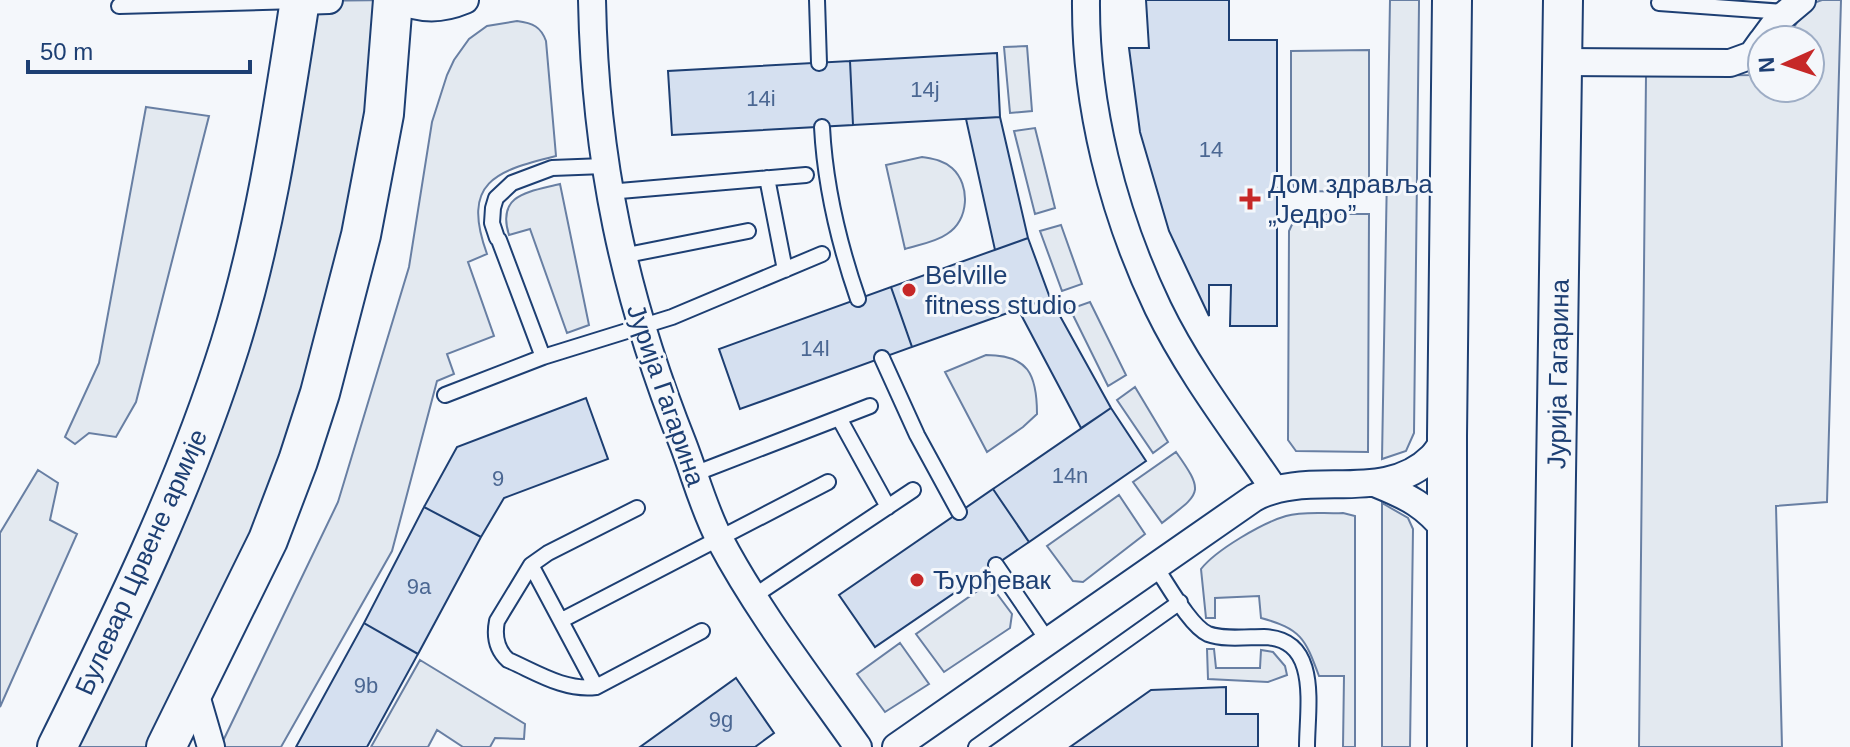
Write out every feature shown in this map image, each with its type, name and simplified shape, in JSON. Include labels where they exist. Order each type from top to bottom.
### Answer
[{"type":"street","points":[[300,0],[329,0]]},
{"type":"street","name":"Булевар Црвене армије","points":[[57,747],[175,498],[230,346],[264,213],[300,0]]},
{"type":"street","points":[[166,747],[269,538],[324,379],[361,235],[384,114],[396,0],[417,8],[447,7],[465,0]]},
{"type":"street","name":"Јурија Гагарина","points":[[592,0],[591,167],[608,192],[640,326],[718,538],[858,747]]},
{"type":"street","points":[[1086,0],[1088,46],[1098,125],[1133,249],[1159,310],[1184,355],[1274,489]]},
{"type":"street","points":[[1447,747],[1452,0]]},
{"type":"street","name":"Јурија Гагарина","points":[[1552,747],[1563,0]]},
{"type":"street","points":[[1774,24],[1794,6]]},
{"type":"street","points":[[1562,62],[1730,63],[1746,57]]},
{"type":"street","points":[[896,747],[1254,498],[1274,489],[1301,485],[1377,484],[1411,471],[1432,457],[1447,436]]},
{"type":"street","points":[[1377,484],[1413,499],[1432,513],[1447,532]]},
{"type":"street","points":[[195,692],[211,747]]},
{"type":"lane","points":[[119,6],[300,0]]},
{"type":"lane","points":[[817,0],[819,63]]},
{"type":"lane","points":[[1659,3],[1794,6]]},
{"type":"lane","points":[[822,127],[826,173],[858,299]]},
{"type":"lane","points":[[543,357],[492,223],[496,198],[512,183],[527,178],[553,177],[591,167]]},
{"type":"lane","points":[[608,192],[806,175]]},
{"type":"lane","points":[[767,178],[785,270]]},
{"type":"lane","points":[[622,256],[748,231]]},
{"type":"lane","points":[[445,395],[543,357],[694,309],[822,254]]},
{"type":"lane","points":[[882,358],[917,435],[959,512]]},
{"type":"lane","points":[[694,474],[870,406]]},
{"type":"lane","points":[[839,418],[888,507]]},
{"type":"lane","points":[[562,620],[828,482]]},
{"type":"lane","points":[[754,596],[913,490]]},
{"type":"lane","points":[[637,508],[548,553],[531,565],[497,621],[495,631],[501,653],[508,660],[565,685],[596,687],[702,631]]},
{"type":"lane","points":[[531,565],[596,687]]},
{"type":"lane","points":[[996,565],[1048,641]]},
{"type":"lane","points":[[1155,566],[1207,633],[1271,638],[1294,646],[1306,670],[1307,747]]},
{"type":"lane","points":[[976,747],[1180,602]]},
{"type":"shaded area","points":[[393,0],[340,321],[166,747],[57,747],[175,498],[300,1]]},
{"type":"shaded area","points":[[1390,0],[1419,0],[1414,433],[1406,451],[1382,459]]},
{"type":"shaded area","points":[[1822,0],[1841,0],[1827,502],[1776,506],[1782,747],[1639,747],[1646,76],[1746,75],[1746,104],[1826,104],[1826,24],[1796,24],[1808,5]]},
{"type":"shaded area","points":[[517,21],[536,26],[546,41],[556,156],[501,175],[481,195],[478,210],[480,230],[487,254],[468,262],[494,336],[447,354],[454,374],[437,381],[392,551],[281,747],[224,747],[223,741],[338,502],[409,267],[432,122],[447,75],[469,39],[487,26]]},
{"type":"shaded area","points":[[1027,46],[1032,111],[1010,113],[1004,47]]},
{"type":"shaded area","points":[[1369,50],[1369,192],[1299,191],[1291,179],[1291,51]]},
{"type":"shaded area","points":[[146,107],[209,116],[136,402],[116,437],[89,433],[75,444],[65,437],[99,363]]},
{"type":"shaded area","points":[[1035,128],[1055,208],[1035,214],[1014,131]]},
{"type":"shaded area","points":[[922,157],[938,160],[952,168],[962,184],[965,202],[960,221],[947,234],[905,249],[886,165]]},
{"type":"shaded area","points":[[560,184],[589,325],[567,333],[530,229],[509,235],[506,221],[511,203],[518,197]]},
{"type":"shaded area","points":[[1309,214],[1369,214],[1368,452],[1296,451],[1288,440],[1289,231],[1295,218]]},
{"type":"shaded area","points":[[1061,225],[1082,284],[1062,291],[1040,231]]},
{"type":"shaded area","points":[[1090,302],[1126,375],[1108,386],[1070,309]]},
{"type":"shaded area","points":[[986,355],[1021,363],[1032,378],[1037,400],[1037,414],[987,452],[945,372]]},
{"type":"shaded area","points":[[1135,387],[1168,442],[1153,453],[1117,400]]},
{"type":"shaded area","points":[[1176,452],[1192,477],[1194,492],[1162,523],[1133,482]]},
{"type":"shaded area","points":[[38,470],[58,483],[50,520],[77,534],[0,707],[0,533]]},
{"type":"shaded area","points":[[1119,495],[1145,534],[1083,582],[1073,581],[1047,546]]},
{"type":"shaded area","points":[[1382,503],[1408,518],[1413,529],[1410,747],[1382,747]]},
{"type":"shaded area","points":[[1343,513],[1355,516],[1355,747],[1343,747],[1344,676],[1319,676],[1310,652],[1300,637],[1285,626],[1261,618],[1259,596],[1215,598],[1215,618],[1206,618],[1201,569],[1228,546],[1286,516]]},
{"type":"shaded area","points":[[989,583],[1012,614],[1010,628],[944,672],[916,634]]},
{"type":"shaded area","points":[[900,643],[929,684],[885,712],[857,674]]},
{"type":"shaded area","points":[[1207,649],[1214,649],[1216,668],[1260,668],[1261,650],[1273,652],[1285,666],[1287,675],[1268,682],[1208,679]]},
{"type":"shaded area","points":[[420,660],[525,724],[524,739],[495,738],[490,747],[463,747],[437,730],[428,747],[371,747]]},
{"type":"building","points":[[1146,0],[1229,0],[1229,40],[1277,40],[1277,326],[1230,326],[1231,285],[1209,285],[1209,316],[1169,231],[1140,132],[1129,48],[1149,48]]},
{"type":"building","points":[[997,53],[1000,117],[853,125],[850,61]]},
{"type":"building","points":[[850,61],[853,125],[672,135],[668,71]]},
{"type":"building","points":[[1000,117],[1028,238],[995,250],[966,119]]},
{"type":"building","points":[[1028,238],[1050,298],[912,347],[891,287]]},
{"type":"building","points":[[891,287],[912,347],[740,409],[719,349]]},
{"type":"building","points":[[1050,298],[1111,408],[1081,428],[1018,309]]},
{"type":"building","points":[[586,398],[608,459],[504,498],[481,537],[424,507],[457,447]]},
{"type":"building","name":"Ђурђевак","points":[[1111,408],[1146,461],[1029,542],[993,489]]},
{"type":"building","name":"Ђурђевак","points":[[993,489],[1029,542],[875,647],[839,595]]},
{"type":"building","points":[[424,507],[481,537],[418,654],[364,623]]},
{"type":"building","points":[[364,623],[418,654],[367,747],[296,747]]},
{"type":"building","points":[[736,678],[774,733],[755,747],[640,747]]},
{"type":"building","points":[[1226,687],[1226,714],[1258,714],[1258,747],[1070,747],[1151,690]]},
{"type":"place","name":"Дом здравља „Једро”","points":[[1250,199]]},
{"type":"place","name":"Belville fitness studio","points":[[909,290]]},
{"type":"place","name":"Ђурђевак","points":[[917,580]]}]
